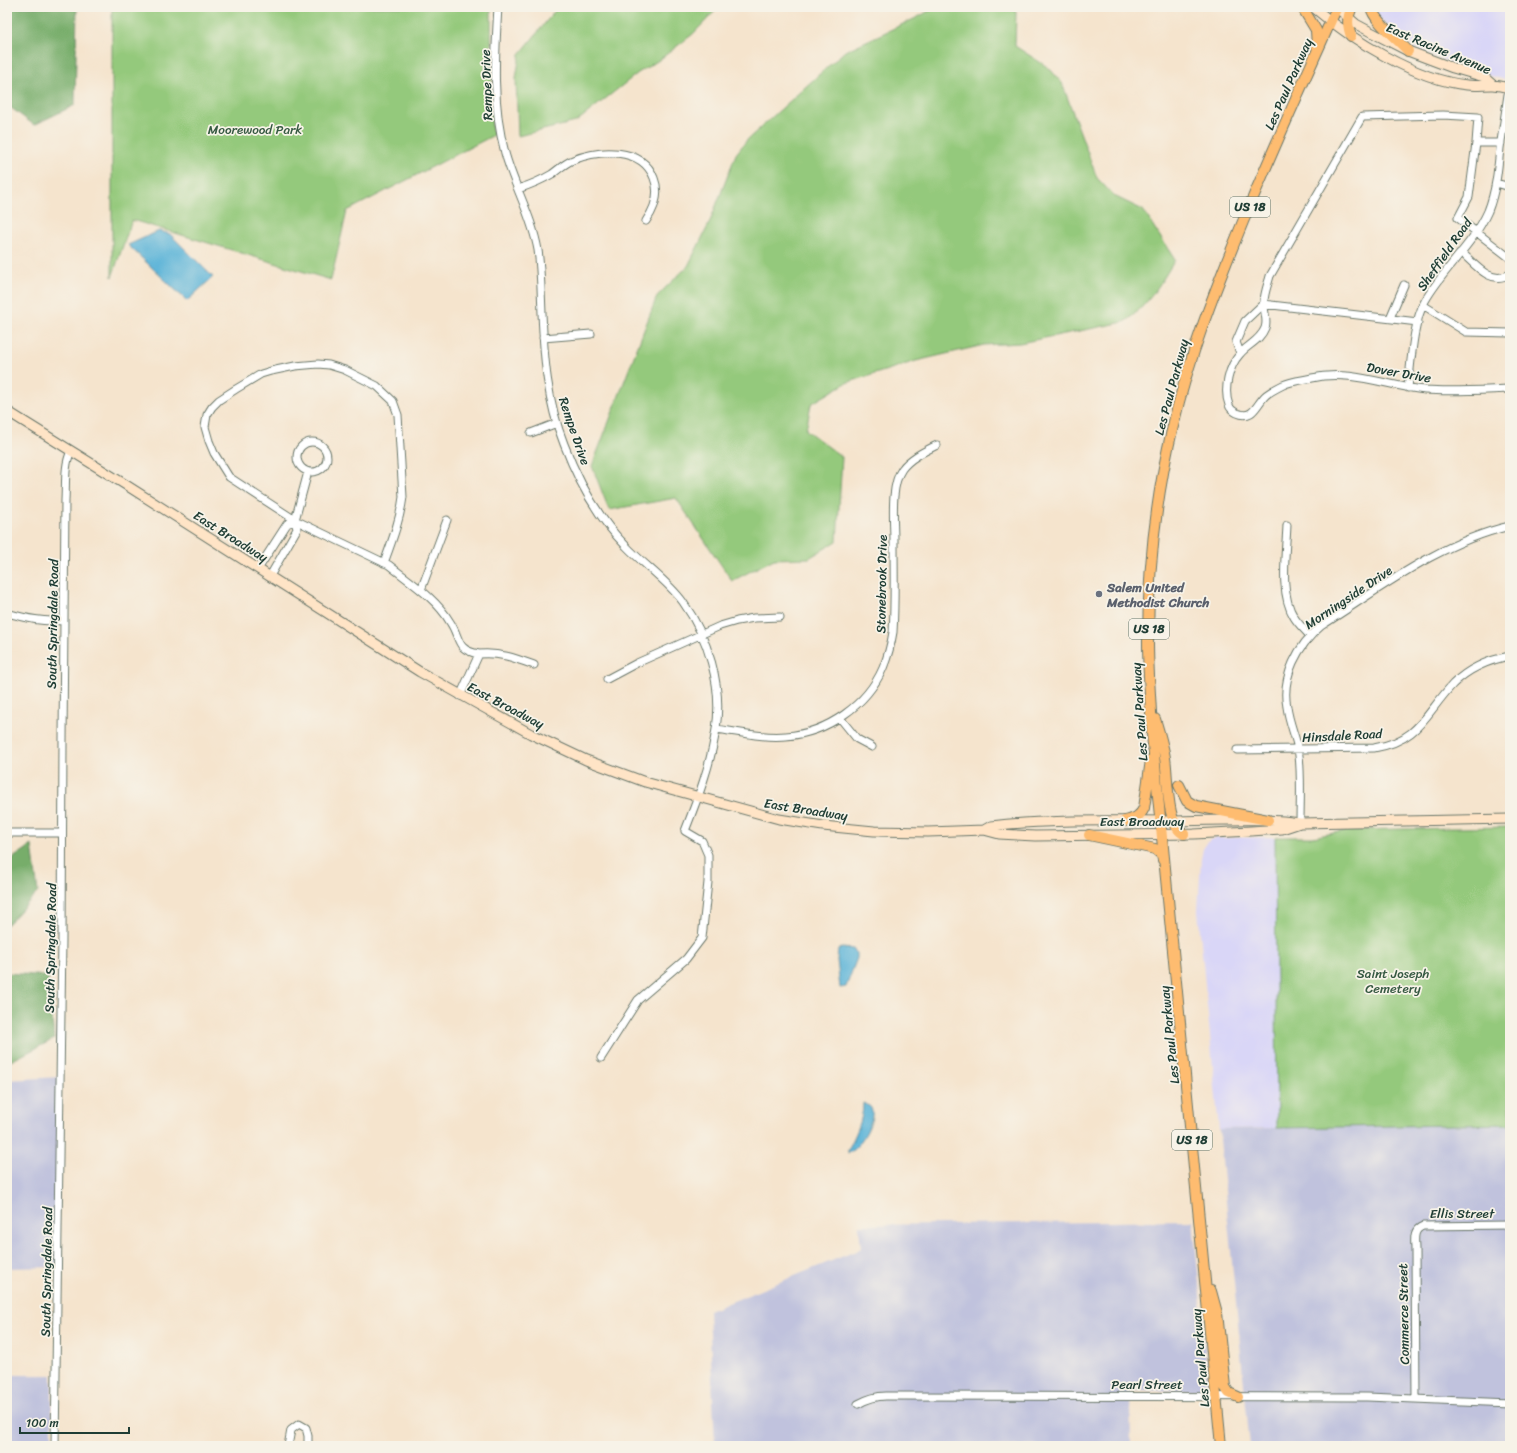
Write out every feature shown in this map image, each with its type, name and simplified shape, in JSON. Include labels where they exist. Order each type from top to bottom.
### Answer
[{"type":"main road","points":[[1302,7],[1316,30],[1318,42],[1317,52]]},
{"type":"main road","name":"East Racine Avenue","points":[[1313,7],[1351,36],[1380,53],[1411,68],[1441,80],[1468,85],[1493,85],[1510,88]]},
{"type":"main road","points":[[1336,7],[1342,18],[1340,28]]},
{"type":"main road","name":"Les Paul Parkway","points":[[1221,1446],[1154,744],[1148,641],[1152,559],[1162,482],[1176,412],[1192,357],[1214,294],[1266,168],[1336,7]]},
{"type":"main road","name":"East Racine Avenue","points":[[1336,7],[1356,24],[1408,51],[1453,68],[1484,77],[1493,85]]},
{"type":"main road","points":[[1351,36],[1347,25],[1352,7]]},
{"type":"main road","points":[[1371,7],[1376,19],[1397,38],[1408,51]]},
{"type":"main road","name":"East Broadway","points":[[7,410],[460,696],[580,758],[640,781],[770,817],[827,827],[886,831],[984,830],[999,834],[1035,836],[1184,834],[1277,830],[1293,827],[1300,823]]},
{"type":"main road","points":[[1151,703],[1162,742],[1167,769],[1170,809],[1178,821],[1178,831],[1184,834]]},
{"type":"main road","points":[[1125,821],[1134,819],[1142,812],[1144,808],[1154,744]]},
{"type":"main road","points":[[1179,785],[1187,801],[1196,806],[1268,820]]},
{"type":"main road","name":"East Broadway","points":[[984,830],[991,826],[1038,822],[1268,820],[1300,823],[1510,819]]},
{"type":"main road","points":[[1089,835],[1155,849],[1162,855],[1165,864]]},
{"type":"main road","points":[[1204,1264],[1217,1313],[1225,1387],[1229,1393],[1238,1397]]},
{"type":"street","name":"Rempe Drive","points":[[498,7],[496,80],[498,123],[506,157],[531,221],[538,253],[545,366],[549,395],[563,443],[578,477],[609,528],[625,546],[683,601],[702,634],[711,659],[715,679],[717,703],[716,729],[698,797],[685,831],[702,841],[708,855],[708,882],[702,938],[686,959],[638,1000],[601,1058]]},
{"type":"street","name":"Sheffield Road","points":[[1408,388],[1418,322],[1423,305],[1434,286],[1476,232],[1487,212],[1496,182],[1501,143],[1506,133],[1510,88]]},
{"type":"street","points":[[1418,322],[1263,304],[1245,321],[1236,342],[1240,353],[1253,344],[1264,330],[1267,321],[1263,304],[1270,276],[1362,117],[1443,115],[1478,117],[1469,198],[1458,218],[1510,258]]},
{"type":"street","points":[[1476,143],[1501,143]]},
{"type":"street","points":[[518,189],[548,176],[571,161],[586,155],[596,153],[625,154],[644,164],[652,172],[654,177],[657,198],[653,210],[646,221]]},
{"type":"street","points":[[1496,182],[1510,187]]},
{"type":"street","points":[[1461,252],[1484,273],[1491,277],[1502,277],[1510,274]]},
{"type":"street","points":[[1390,318],[1404,285]]},
{"type":"street","points":[[1423,305],[1466,332],[1510,334]]},
{"type":"street","points":[[543,338],[591,334]]},
{"type":"street","name":"Dover Drive","points":[[1240,353],[1230,368],[1226,390],[1229,405],[1233,411],[1241,415],[1249,414],[1257,408],[1265,396],[1284,384],[1315,377],[1334,375],[1354,376],[1408,388],[1444,391],[1510,389]]},
{"type":"street","points":[[384,563],[396,529],[403,497],[398,415],[392,401],[382,390],[367,380],[335,366],[318,364],[295,366],[261,374],[219,400],[212,407],[205,418],[208,441],[229,477],[237,484],[295,520],[384,563],[389,565],[421,590],[450,621],[461,647],[479,654],[498,653],[534,665]]},
{"type":"street","points":[[530,433],[557,423]]},
{"type":"street","points":[[308,442],[316,442],[325,449],[327,457],[326,462],[323,468],[319,471],[308,472],[301,468],[297,462],[296,456],[304,444],[308,442]]},
{"type":"street","name":"Stonebrook Drive","points":[[716,729],[758,735],[787,736],[815,730],[840,718],[861,700],[872,686],[884,667],[890,648],[894,619],[894,502],[897,480],[904,466],[910,460],[937,445]]},
{"type":"street","name":"South Springdale Road","points":[[55,1446],[62,939],[66,470],[72,451]]},
{"type":"street","points":[[270,576],[297,528],[295,520],[308,472]]},
{"type":"street","points":[[258,569],[287,524],[295,520]]},
{"type":"street","points":[[421,590],[447,520]]},
{"type":"street","points":[[1287,525],[1286,595],[1294,619],[1310,636]]},
{"type":"street","name":"Morningside Drive","points":[[1300,823],[1298,750],[1286,707],[1286,685],[1296,657],[1304,643],[1310,636],[1328,622],[1432,556],[1456,544],[1510,526]]},
{"type":"street","points":[[7,613],[56,622],[64,620]]},
{"type":"street","points":[[606,679],[637,663],[720,626],[737,620],[780,617]]},
{"type":"street","points":[[460,696],[479,654]]},
{"type":"street","name":"Hinsdale Road","points":[[1237,750],[1374,748],[1396,743],[1424,722],[1440,699],[1461,677],[1486,662],[1510,656]]},
{"type":"street","points":[[840,718],[858,739],[872,747]]},
{"type":"street","points":[[7,833],[62,833]]},
{"type":"street","name":"Ellis Street","points":[[1416,1230],[1423,1226],[1510,1225]]},
{"type":"street","name":"Commerce Street","points":[[1416,1230],[1414,1250],[1416,1399]]},
{"type":"street","name":"Pearl Street","points":[[858,1404],[877,1396],[1367,1397],[1510,1402]]},
{"type":"street","points":[[288,1446],[291,1430],[299,1424],[306,1428],[308,1446]]},
{"type":"shaded area","points":[[1375,7],[1510,7],[1510,81],[1478,73],[1415,49],[1378,17]]},
{"type":"shaded area","points":[[1275,837],[1277,1128],[1219,1129],[1198,911],[1201,859],[1203,849],[1210,840],[1217,838]]},
{"type":"shaded area","points":[[60,1077],[58,1267],[7,1268],[7,1080]]},
{"type":"shaded area","points":[[1510,1124],[1510,1446],[1250,1446],[1219,1129]]},
{"type":"shaded area","points":[[1193,1221],[1208,1379],[1205,1386],[1199,1390],[1130,1391],[1131,1446],[715,1446],[709,1311],[861,1249],[859,1225]]},
{"type":"shaded area","points":[[7,1318],[9,1375],[52,1375],[52,1446],[7,1446]]},
{"type":"green space","points":[[7,7],[77,7],[75,105],[34,125],[7,105]]},
{"type":"green space","name":"Moorewood Park","points":[[112,7],[491,7],[492,130],[494,135],[347,211],[331,280],[132,220],[112,277]]},
{"type":"green space","points":[[558,7],[719,7],[693,34],[659,60],[638,73],[576,122],[518,136],[516,78],[520,54]]},
{"type":"green space","points":[[936,7],[1012,7],[1016,12],[1015,46],[1049,68],[1062,83],[1097,178],[1114,196],[1143,210],[1175,260],[1147,302],[1124,322],[1020,343],[984,345],[916,361],[846,383],[811,404],[806,430],[842,457],[837,541],[809,558],[774,559],[732,581],[676,498],[609,510],[592,466],[657,296],[688,266],[709,224],[736,154],[747,140],[845,51]]},
{"type":"green space","name":"Saint Joseph Cemetery","points":[[1510,827],[1510,1124],[1277,1128],[1275,837],[1313,837],[1349,830]]},
{"type":"green space","points":[[32,845],[38,892],[7,925],[7,862]]},
{"type":"green space","points":[[7,973],[48,976],[54,1039],[7,1063]]},
{"type":"water","points":[[159,231],[170,234],[213,277],[187,301],[128,245]]},
{"type":"water","points":[[842,948],[853,949],[857,953],[857,958],[846,987],[840,988],[837,960],[838,950]]},
{"type":"water","points":[[863,1103],[871,1108],[872,1113],[869,1126],[862,1140],[848,1153],[860,1122]]},
{"type":"place","name":"Salem United Methodist Church","points":[[1099,594]]}]
